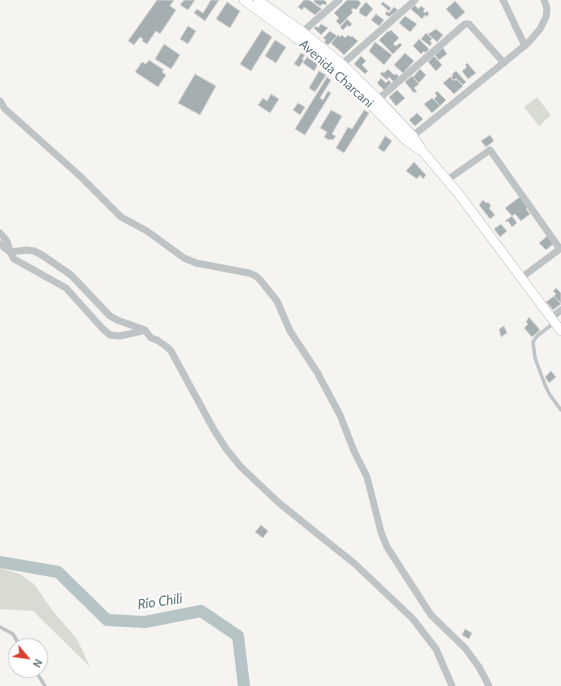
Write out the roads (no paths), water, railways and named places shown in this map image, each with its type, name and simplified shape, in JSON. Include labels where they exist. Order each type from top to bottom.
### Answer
[{"type":"main road","name":"Avenida Charcani","points":[[244,0],[261,3],[339,67],[423,152],[448,180],[561,331]]},
{"type":"street","points":[[299,35],[339,0]]},
{"type":"street","points":[[339,67],[416,0]]},
{"type":"street","points":[[503,0],[524,46]]},
{"type":"street","points":[[410,139],[524,46],[540,29],[546,17],[547,8],[544,0]]},
{"type":"street","points":[[375,102],[465,24],[469,24],[504,63]]},
{"type":"street","points":[[0,101],[11,114],[80,176],[121,217],[147,231],[184,258],[249,273],[256,276],[261,281],[277,302],[290,331],[317,372],[340,416],[367,477],[381,532],[387,547],[431,615],[465,648],[479,667],[489,686]]},
{"type":"street","points":[[448,180],[490,150],[560,248],[521,278]]},
{"type":"street","points":[[0,233],[7,242],[14,259],[66,288],[110,335],[120,336],[145,330]]},
{"type":"street","points":[[0,244],[10,252],[27,250],[34,251],[42,255],[71,276],[110,316],[116,320],[145,330],[151,338],[161,343],[171,351],[214,430],[241,467],[280,503],[355,564],[413,619],[436,649],[452,686]]},
{"type":"street","points":[[553,320],[561,310]]},
{"type":"lane","points":[[553,320],[537,336],[534,342],[535,358],[544,385],[561,410]]},
{"type":"lane","points":[[0,626],[13,634],[15,638]]},
{"type":"waterway","name":"Río Chili","points":[[0,562],[58,572],[107,620],[145,622],[201,611],[238,636],[244,686]]}]
